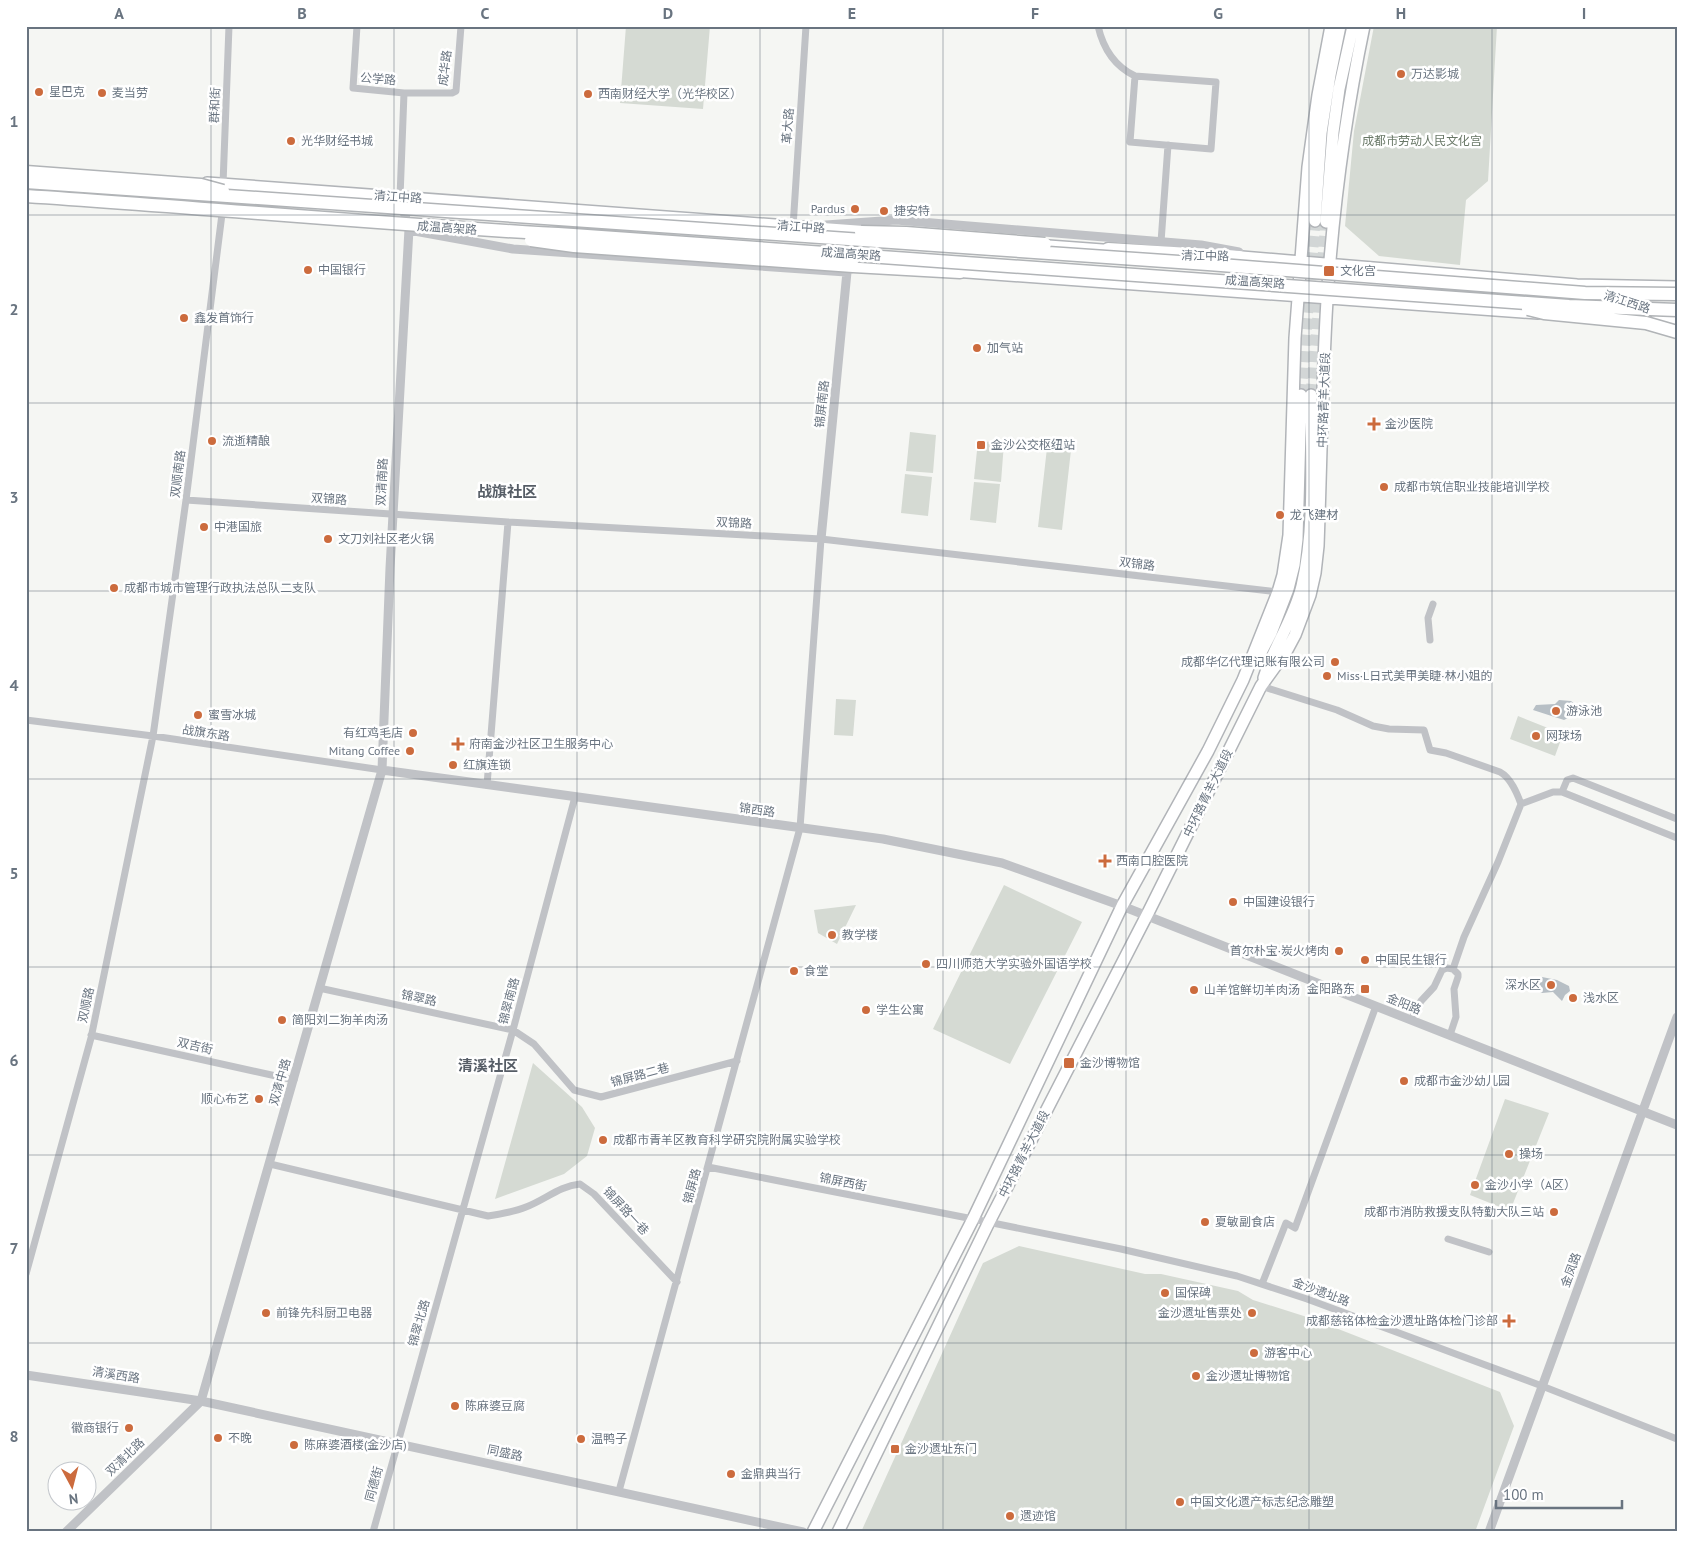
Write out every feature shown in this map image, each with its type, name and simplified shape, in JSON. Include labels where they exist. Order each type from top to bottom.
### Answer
[{"type":"highway","points":[[26,170],[201,185],[250,198]]},
{"type":"highway","name":"成温高架路","points":[[26,182],[250,198],[794,229],[1585,293],[1677,294]]},
{"type":"highway","name":"成温高架路","points":[[26,198],[231,210],[447,228],[573,235],[1569,306],[1677,310]]},
{"type":"highway","points":[[447,228],[574,246],[850,269],[960,272]]},
{"type":"highway","points":[[794,229],[844,232],[906,232],[1108,249],[1239,257]]},
{"type":"highway","points":[[1484,299],[1544,313],[1646,323],[1677,331]]},
{"type":"main road","name":"中环路青羊大道段","points":[[814,1532],[974,1219],[1122,906],[1208,751],[1243,680],[1278,592],[1284,574],[1289,535],[1295,338],[1312,134],[1331,26]]},
{"type":"main road","points":[[1340,26],[1321,133],[1321,221],[1339,89],[1353,26]]},
{"type":"main road","name":"中环路青羊大道段","points":[[838,1532],[989,1222],[1261,686],[1287,650],[1304,614],[1315,573],[1318,546],[1327,299],[1342,152],[1352,82],[1364,26]]},
{"type":"main road","name":"清江中路","points":[[26,170],[1171,256],[1284,260],[1577,285]]},
{"type":"main road","points":[[26,198],[409,230],[847,259],[960,272],[1049,277],[1298,297],[1628,320],[1677,320]]},
{"type":"main road","points":[[1577,285],[1677,287]]},
{"type":"main road","name":"清江西路","points":[[1577,285],[1677,320]]},
{"type":"main road","name":"清江西路","points":[[1628,320],[1677,331]]},
{"type":"main road","points":[[1243,680],[1258,658],[1271,633],[1288,589],[1294,565],[1306,395],[1310,514],[1305,572],[1295,610],[1270,659],[1261,686]]},
{"type":"street","name":"群和街","points":[[224,184],[229,26]]},
{"type":"street","name":"公学路","points":[[357,26],[353,88],[404,93]]},
{"type":"street","name":"成华路","points":[[404,93],[452,93],[456,91],[461,26]]},
{"type":"street","name":"革大路","points":[[794,229],[806,26]]},
{"type":"street","points":[[1098,26],[1103,45],[1111,58],[1124,71],[1135,76],[1216,82],[1211,148],[1130,142],[1135,76]]},
{"type":"street","points":[[400,197],[404,93]]},
{"type":"street","points":[[1161,242],[1168,145]]},
{"type":"street","name":"双清南路","points":[[382,770],[390,568],[409,230],[400,197]]},
{"type":"street","name":"双顺南路","points":[[154,736],[222,214]]},
{"type":"street","points":[[794,229],[896,220],[1201,245],[1284,260]]},
{"type":"street","points":[[409,230],[513,249],[850,269]]},
{"type":"street","name":"锦屏南路","points":[[821,539],[850,269]]},
{"type":"street","name":"双锦路","points":[[186,500],[393,515],[821,539],[1278,592]]},
{"type":"street","points":[[487,785],[508,522]]},
{"type":"street","name":"锦屏路","points":[[619,1491],[800,828],[821,539]]},
{"type":"street","points":[[1430,640],[1428,618],[1433,604]]},
{"type":"street","points":[[1261,686],[1343,712],[1373,726],[1389,729],[1424,730],[1430,750],[1446,753],[1504,774],[1511,782],[1522,804]]},
{"type":"street","name":"战旗东路","points":[[26,720],[154,736],[382,770]]},
{"type":"street","name":"双顺路","points":[[26,1274],[91,1035],[154,736]]},
{"type":"street","name":"锦西路","points":[[382,770],[883,839],[1002,863],[1122,906]]},
{"type":"street","name":"双清中路","points":[[201,1401],[382,770]]},
{"type":"street","points":[[1562,792],[1567,780],[1573,778],[1677,819]]},
{"type":"street","points":[[1453,969],[1464,937],[1522,804],[1553,792],[1562,792],[1677,838]]},
{"type":"street","name":"锦翠南路","points":[[462,1210],[513,1030],[575,797]]},
{"type":"street","name":"金阳路","points":[[1122,906],[1677,1125]]},
{"type":"street","points":[[1412,1020],[1421,1000],[1434,987],[1442,970],[1453,969],[1458,974],[1458,977],[1454,990],[1456,1018],[1450,1035]]},
{"type":"street","name":"锦翠路","points":[[319,988],[513,1030]]},
{"type":"street","points":[[1262,1284],[1286,1223],[1295,1228],[1376,1006]]},
{"type":"street","name":"金凤路","points":[[1489,1532],[1677,1017]]},
{"type":"street","name":"锦屏路二巷","points":[[513,1030],[534,1044],[574,1090],[601,1097],[737,1061]]},
{"type":"street","name":"双吉街","points":[[91,1035],[294,1080]]},
{"type":"street","points":[[270,1164],[462,1210]]},
{"type":"street","name":"锦屏西街","points":[[708,1167],[974,1219]]},
{"type":"street","name":"锦屏路一巷","points":[[462,1210],[488,1216],[508,1213],[527,1207],[568,1185],[580,1184],[594,1194],[676,1282]]},
{"type":"street","name":"锦翠北路","points":[[397,1442],[462,1210]]},
{"type":"street","name":"金沙遗址路","points":[[974,1219],[1237,1276],[1307,1299],[1542,1386],[1677,1439]]},
{"type":"street","points":[[1448,1238],[1489,1252]]},
{"type":"street","name":"清溪西路","points":[[26,1375],[201,1401]]},
{"type":"street","name":"同盛路","points":[[201,1401],[397,1442],[802,1532]]},
{"type":"street","name":"双清北路","points":[[66,1532],[201,1401]]},
{"type":"street","name":"同德街","points":[[373,1532],[397,1442]]},
{"type":"green space","points":[[626,26],[710,26],[703,109],[620,103]]},
{"type":"green space","name":"成都市劳动人民文化宫","points":[[1374,26],[1497,26],[1488,181],[1466,200],[1460,265],[1379,256],[1345,226],[1354,131]]},
{"type":"green space","points":[[910,432],[936,435],[933,473],[906,471]]},
{"type":"green space","points":[[978,441],[1004,443],[1001,482],[974,479]]},
{"type":"green space","points":[[1047,448],[1071,450],[1062,530],[1038,527]]},
{"type":"green space","points":[[905,474],[932,477],[928,516],[901,513]]},
{"type":"green space","points":[[974,482],[1000,484],[996,523],[970,520]]},
{"type":"green space","points":[[836,699],[856,700],[853,736],[834,735]]},
{"type":"green space","name":"网球场","points":[[1518,716],[1563,734],[1555,756],[1510,739]]},
{"type":"green space","points":[[1004,885],[1082,922],[1010,1064],[933,1029]]},
{"type":"green space","points":[[856,905],[837,944],[818,933],[814,910]]},
{"type":"green space","points":[[533,1063],[582,1107],[595,1128],[587,1156],[564,1174],[495,1199]]},
{"type":"green space","name":"操场","points":[[1505,1099],[1549,1113],[1510,1211],[1470,1195]]},
{"type":"green space","name":"金沙遗址博物馆","points":[[1019,1246],[1145,1274],[1161,1274],[1238,1291],[1253,1300],[1310,1318],[1500,1392],[1514,1426],[1475,1532],[861,1532],[983,1263]]},
{"type":"shaded area","name":"游泳池","points":[[1559,700],[1571,701],[1576,705],[1574,715],[1564,720],[1533,710],[1536,705],[1555,704]]},
{"type":"shaded area","points":[[1542,977],[1557,980],[1569,986],[1570,991],[1562,1001],[1553,992],[1542,993],[1536,990],[1534,984],[1536,980]]},
{"type":"tunnel","points":[[1301,395],[1315,221]]},
{"type":"tunnel","points":[[1311,395],[1326,222]]},
{"type":"place","name":"万达影城","points":[[1401,74]]},
{"type":"place","name":"星巴克","points":[[39,92]]},
{"type":"place","name":"麦当劳","points":[[102,93]]},
{"type":"place","name":"西南财经大学（光华校区）","points":[[588,94]]},
{"type":"place","name":"光华财经书城","points":[[291,141]]},
{"type":"place","name":"Pardus","points":[[855,209]]},
{"type":"place","name":"捷安特","points":[[884,211]]},
{"type":"place","name":"中国银行","points":[[308,270]]},
{"type":"place","name":"文化宫","points":[[1329,271]]},
{"type":"place","name":"鑫发首饰行","points":[[184,318]]},
{"type":"place","name":"加气站","points":[[977,348]]},
{"type":"place","name":"金沙医院","points":[[1374,424]]},
{"type":"place","name":"流逝精酿","points":[[212,441]]},
{"type":"place","name":"金沙公交枢纽站","points":[[981,445]]},
{"type":"place","name":"成都市筑信职业技能培训学校","points":[[1384,487]]},
{"type":"place","name":"龙飞建材","points":[[1280,515]]},
{"type":"place","name":"中港国旅","points":[[204,527]]},
{"type":"place","name":"文刀刘社区老火锅","points":[[328,539]]},
{"type":"place","name":"成都市城市管理行政执法总队二支队","points":[[114,588]]},
{"type":"place","name":"成都华亿代理记账有限公司","points":[[1335,662]]},
{"type":"place","name":"Miss·L日式美甲美睫·林小姐的","points":[[1327,676]]},
{"type":"place","name":"游泳池","points":[[1556,711]]},
{"type":"place","name":"蜜雪冰城","points":[[198,715]]},
{"type":"place","name":"有红鸡毛店","points":[[413,733]]},
{"type":"place","name":"网球场","points":[[1536,736]]},
{"type":"place","name":"府南金沙社区卫生服务中心","points":[[458,744]]},
{"type":"place","name":"Mitang Coffee","points":[[410,751]]},
{"type":"place","name":"红旗连锁","points":[[453,765]]},
{"type":"place","name":"西南口腔医院","points":[[1105,861]]},
{"type":"place","name":"中国建设银行","points":[[1233,902]]},
{"type":"place","name":"教学楼","points":[[832,935]]},
{"type":"place","name":"首尔朴宝·炭火烤肉","points":[[1339,951]]},
{"type":"place","name":"中国民生银行","points":[[1365,960]]},
{"type":"place","name":"四川师范大学实验外国语学校","points":[[926,964]]},
{"type":"place","name":"食堂","points":[[794,971]]},
{"type":"place","name":"深水区","points":[[1551,985]]},
{"type":"place","name":"金阳路东","points":[[1365,989]]},
{"type":"place","name":"山羊馆鲜切羊肉汤","points":[[1194,990]]},
{"type":"place","name":"浅水区","points":[[1573,998]]},
{"type":"place","name":"学生公寓","points":[[866,1010]]},
{"type":"place","name":"简阳刘二狗羊肉汤","points":[[282,1020]]},
{"type":"place","name":"金沙博物馆","points":[[1069,1063]]},
{"type":"place","name":"成都市金沙幼儿园","points":[[1404,1081]]},
{"type":"place","name":"顺心布艺","points":[[259,1099]]},
{"type":"place","name":"成都市青羊区教育科学研究院附属实验学校","points":[[603,1140]]},
{"type":"place","name":"操场","points":[[1509,1154]]},
{"type":"place","name":"金沙小学（A区）","points":[[1475,1185]]},
{"type":"place","name":"成都市消防救援支队特勤大队三站","points":[[1554,1212]]},
{"type":"place","name":"夏敏副食店","points":[[1205,1222]]},
{"type":"place","name":"国保碑","points":[[1165,1293]]},
{"type":"place","name":"前锋先科厨卫电器","points":[[266,1313]]},
{"type":"place","name":"金沙遗址售票处","points":[[1252,1313]]},
{"type":"place","name":"成都慈铭体检金沙遗址路体检门诊部","points":[[1509,1321]]},
{"type":"place","name":"游客中心","points":[[1254,1353]]},
{"type":"place","name":"金沙遗址博物馆","points":[[1196,1376]]},
{"type":"place","name":"陈麻婆豆腐","points":[[455,1406]]},
{"type":"place","name":"徽商银行","points":[[129,1428]]},
{"type":"place","name":"不晚","points":[[218,1438]]},
{"type":"place","name":"温鸭子","points":[[581,1439]]},
{"type":"place","name":"陈麻婆酒楼(金沙店)","points":[[294,1445]]},
{"type":"place","name":"金沙遗址东门","points":[[895,1449]]},
{"type":"place","name":"金鼎典当行","points":[[731,1474]]},
{"type":"place","name":"中国文化遗产标志纪念雕塑","points":[[1180,1502]]},
{"type":"place","name":"遗迹馆","points":[[1010,1516]]},
{"type":"district","name":"战旗社区","points":[[507,492]]},
{"type":"district","name":"清溪社区","points":[[488,1066]]}]
